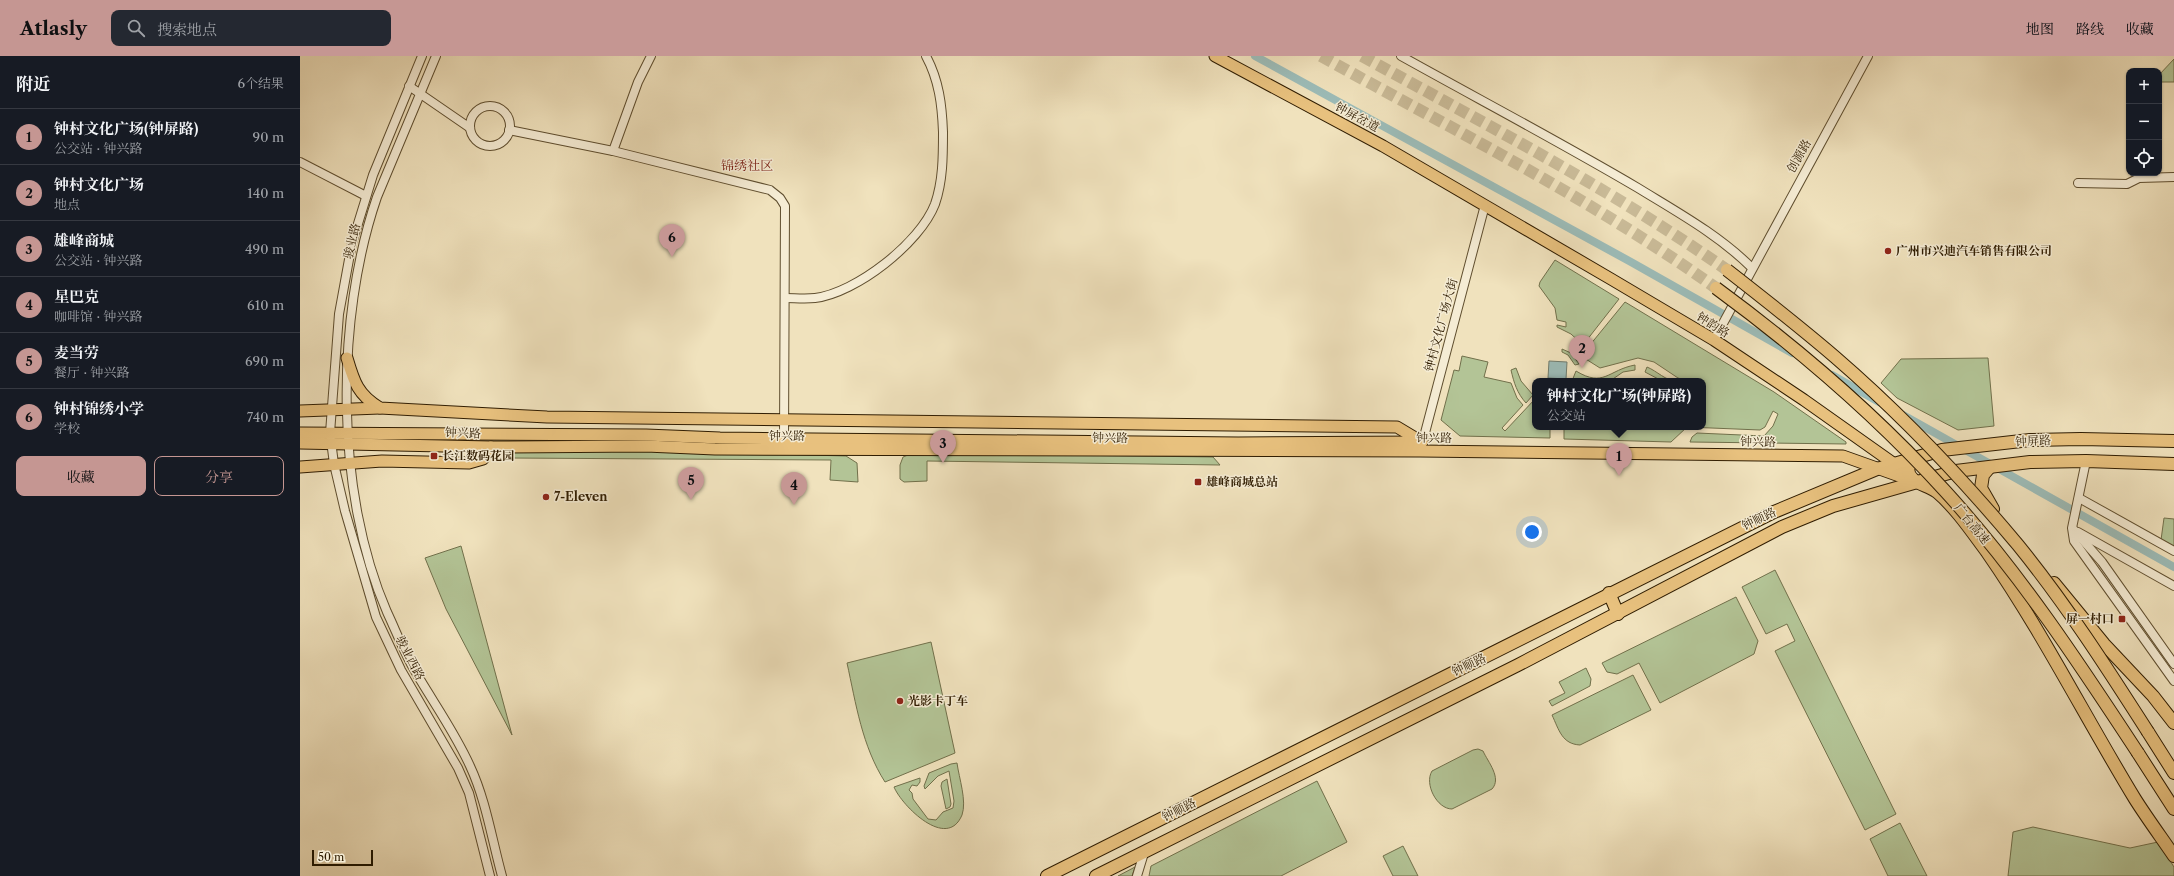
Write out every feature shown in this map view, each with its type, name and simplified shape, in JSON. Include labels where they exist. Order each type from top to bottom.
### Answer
[{"type":"highway","name":"广台高速","points":[[1727,270],[1836,358],[1924,442],[1969,489],[2018,546],[2080,628],[2174,773]]},
{"type":"highway","name":"广台高速","points":[[1716,288],[1750,313],[1846,393],[1902,445],[1952,498],[2020,582],[2079,662],[2174,809]]},
{"type":"highway","name":"钟屏路","points":[[1895,463],[1942,450],[2030,440],[2081,439],[2174,441]]},
{"type":"highway","points":[[1913,458],[1909,464],[1908,472],[1916,482],[1938,493],[1987,552],[2042,639],[2116,767],[2174,856]]},
{"type":"highway","name":"钟屏路","points":[[1916,482],[1956,471],[2030,462],[2086,461],[2174,464]]},
{"type":"highway","name":"钟顺路","points":[[1047,876],[1609,593],[1774,512],[1895,463]]},
{"type":"highway","points":[[1989,468],[1983,475],[1981,488],[1988,503],[2104,644],[2135,675],[2174,723]]},
{"type":"highway","name":"钟顺路","points":[[1096,876],[1144,854],[1618,614],[1782,527],[1833,506],[1916,482]]},
{"type":"highway","points":[[1609,593],[1618,614]]},
{"type":"main road","name":"钟屏岔道","points":[[1215,56],[1383,146],[1485,205]]},
{"type":"main road","name":"钟韵路","points":[[1485,205],[1716,336],[1895,463],[1916,482]]},
{"type":"main road","points":[[347,358],[357,389],[380,408]]},
{"type":"main road","points":[[300,411],[380,408],[547,417],[1397,427],[1421,447]]},
{"type":"main road","points":[[547,417],[548,436]]},
{"type":"main road","name":"钟兴路","points":[[300,433],[331,438],[646,435],[784,439],[1238,443],[1843,456],[1916,482]]},
{"type":"main road","name":"钟兴路","points":[[300,443],[331,438]]},
{"type":"main road","name":"钟兴路","points":[[349,438],[491,447],[646,446],[723,449],[884,448],[1238,452],[1421,447]]},
{"type":"main road","points":[[300,467],[350,462],[382,461],[477,462],[483,459],[491,447]]},
{"type":"street","name":"骏业路","points":[[331,438],[333,367],[344,276],[358,219],[366,196],[422,56]]},
{"type":"street","name":"骏业路","points":[[349,438],[347,358],[358,271],[369,220],[436,56]]},
{"type":"street","points":[[613,151],[638,82],[651,56]]},
{"type":"street","points":[[784,298],[815,298],[841,290],[863,279],[900,249],[927,220],[935,204],[939,188],[943,148],[939,88],[934,71],[926,56]]},
{"type":"street","points":[[1401,56],[1600,165],[1680,213],[1725,244],[1752,268]]},
{"type":"street","name":"创源路","points":[[1716,336],[1868,56]]},
{"type":"street","points":[[409,86],[470,128]]},
{"type":"street","points":[[490,106],[497,108],[507,116],[509,130],[503,141],[492,146],[480,143],[472,134],[470,121],[477,110],[490,106]]},
{"type":"street","points":[[509,130],[613,151],[770,190],[780,198],[785,206],[784,439]]},
{"type":"street","points":[[300,162],[366,196]]},
{"type":"street","points":[[2078,183],[2126,184],[2139,178],[2174,177]]},
{"type":"street","name":"钟村文化广场大街","points":[[1421,447],[1485,205]]},
{"type":"street","name":"骏业西路","points":[[331,438],[334,464],[355,550],[376,617],[401,670],[461,774],[468,793],[490,876]]},
{"type":"street","name":"骏业西路","points":[[349,438],[350,462],[357,507],[368,555],[386,610],[411,663],[470,766],[478,786],[502,876]]},
{"type":"street","points":[[2086,461],[2072,528],[2074,541],[2174,681]]},
{"type":"street","points":[[2078,502],[2174,551]]},
{"type":"street","points":[[2072,528],[2174,586]]},
{"type":"street","points":[[2072,528],[2102,562],[2174,664]]},
{"type":"street","points":[[1137,876],[1144,854]]},
{"type":"green space","points":[[2174,59],[2174,82],[2162,82],[2162,72]]},
{"type":"green space","points":[[1555,260],[1619,299],[1583,345],[1571,334],[1557,327],[1557,325],[1566,327],[1566,322],[1557,320],[1555,308],[1539,286],[1540,282]]},
{"type":"green space","points":[[1625,302],[1774,392],[1846,442],[1846,444],[1690,442],[1692,437],[1697,433],[1764,436],[1773,426],[1778,414],[1773,411],[1765,427],[1760,430],[1706,428],[1706,378],[1678,378],[1654,362],[1638,358],[1600,368],[1581,356]]},
{"type":"green space","points":[[1562,349],[1571,353],[1579,364],[1575,365],[1568,355],[1562,352]]},
{"type":"green space","points":[[1462,356],[1488,362],[1484,377],[1511,383],[1517,398],[1523,405],[1502,428],[1505,431],[1532,402],[1532,430],[1550,430],[1550,438],[1460,436],[1441,420],[1454,370],[1459,371]]},
{"type":"green space","points":[[1988,358],[1994,426],[1958,430],[1897,398],[1881,383],[1901,359]]},
{"type":"green space","points":[[1635,365],[1635,370],[1623,372],[1614,378],[1600,378],[1606,376],[1626,367]]},
{"type":"green space","points":[[1647,367],[1665,378],[1656,378],[1645,372]]},
{"type":"green space","points":[[1516,368],[1521,381],[1532,394],[1532,396],[1526,403],[1518,392],[1511,370]]},
{"type":"green space","points":[[1576,371],[1593,378],[1573,378]]},
{"type":"green space","points":[[1564,430],[1684,430],[1671,442],[1564,439]]},
{"type":"green space","points":[[511,451],[660,451],[846,456],[857,463],[858,482],[830,480],[831,460],[509,458]]},
{"type":"green space","points":[[913,453],[1213,457],[1220,465],[927,461],[927,481],[904,482],[900,479],[900,465],[903,457]]},
{"type":"green space","points":[[2164,518],[2174,519],[2174,547],[2161,540]]},
{"type":"green space","points":[[461,546],[512,735],[446,609],[425,558]]},
{"type":"green space","points":[[1775,570],[1896,814],[1865,830],[1775,651],[1795,641],[1787,624],[1766,634],[1742,587]]},
{"type":"green space","points":[[1736,597],[1758,641],[1754,654],[1660,703],[1639,663],[1617,674],[1607,672],[1602,663]]},
{"type":"green space","name":"光影卡丁车","points":[[931,642],[955,753],[885,782],[877,768],[865,739],[847,663]]},
{"type":"green space","points":[[1586,668],[1591,679],[1590,686],[1552,706],[1549,701],[1565,693],[1559,682]]},
{"type":"green space","points":[[1633,675],[1651,710],[1580,745],[1569,742],[1565,739],[1559,731],[1552,715]]},
{"type":"green space","points":[[1478,749],[1483,751],[1493,770],[1496,780],[1495,785],[1492,789],[1452,809],[1441,805],[1433,795],[1431,789],[1430,776],[1432,771],[1473,750]]},
{"type":"green space","points":[[957,763],[964,803],[962,815],[955,825],[946,828],[936,827],[925,822],[906,804],[894,787],[920,778],[920,782],[917,786],[912,785],[909,790],[912,793],[913,799],[928,819],[936,820],[943,812],[953,808],[954,801],[949,771],[938,776],[925,789],[924,786],[929,773]]},
{"type":"green space","points":[[947,779],[951,804],[950,807],[946,809],[941,786],[942,782]]},
{"type":"green space","points":[[1317,781],[1347,842],[1281,876],[1149,876],[1151,866]]},
{"type":"green space","points":[[1900,823],[1927,876],[1888,876],[1870,839]]},
{"type":"green space","points":[[2033,827],[2130,848],[2158,842],[2174,867],[2174,876],[2008,876],[2013,832]]},
{"type":"green space","points":[[1403,846],[1418,876],[1393,876],[1383,856]]},
{"type":"green space","points":[[1135,867],[1132,876],[1118,876]]},
{"type":"water","points":[[1549,361],[1567,362],[1566,378],[1548,378]]},
{"type":"waterway","points":[[1255,56],[1631,262],[1792,353]]},
{"type":"waterway","points":[[1832,375],[1879,402]]},
{"type":"waterway","points":[[1903,415],[2174,567]]},
{"type":"tunnel","points":[[1321,56],[1472,138],[1572,195],[1621,225],[1716,288]]},
{"type":"tunnel","points":[[1362,56],[1547,158],[1638,212],[1727,270]]},
{"type":"place","name":"广州市兴迪汽车销售有限公司","points":[[1888,251]]},
{"type":"place","name":"钟村锦绣小学","points":[[672,257]]},
{"type":"place","name":"钟村文化广场","points":[[1582,368]]},
{"type":"place","name":"长江数码花园","points":[[434,456]]},
{"type":"place","name":"雄峰商城","points":[[943,463]]},
{"type":"place","name":"钟村文化广场(钟屏路)","points":[[1619,476]]},
{"type":"place","name":"雄峰商城总站","points":[[1198,482]]},
{"type":"place","name":"7-Eleven","points":[[546,497]]},
{"type":"place","name":"麦当劳","points":[[691,500]]},
{"type":"place","name":"星巴克","points":[[794,505]]},
{"type":"place","name":"屏一村口","points":[[2122,619]]},
{"type":"place","name":"光影卡丁车","points":[[900,701]]},
{"type":"district","name":"锦绣社区","points":[[747,165]]}]
